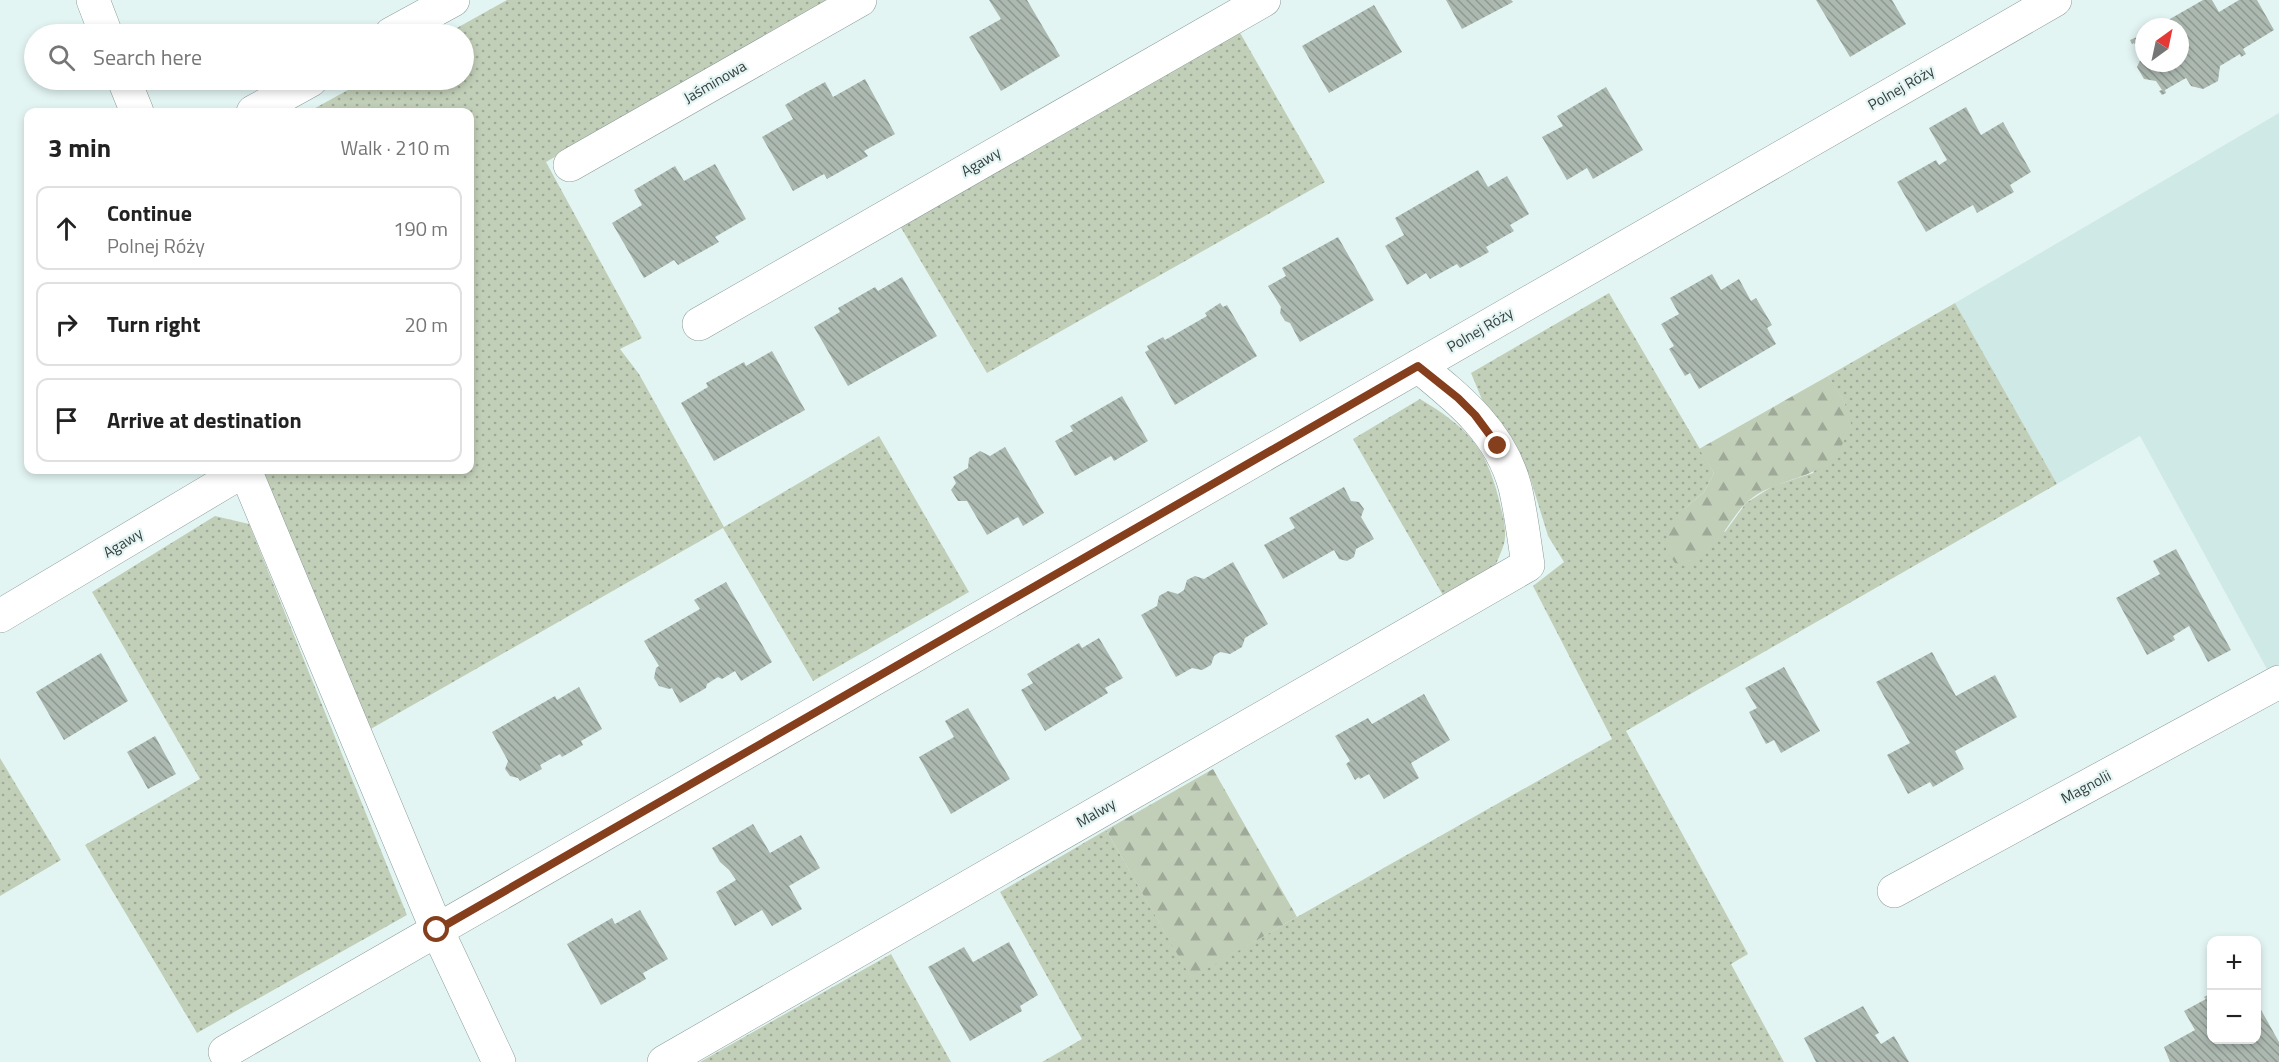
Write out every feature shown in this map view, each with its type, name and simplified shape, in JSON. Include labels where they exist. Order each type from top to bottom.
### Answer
[{"type":"street","points":[[93,0],[102,24]]},
{"type":"street","points":[[409,24],[453,0]]},
{"type":"street","name":"Jaśminowa","points":[[570,165],[860,0]]},
{"type":"street","name":"Agawy","points":[[699,324],[1264,0]]},
{"type":"street","name":"Polnej Róży","points":[[225,1053],[2055,0]]},
{"type":"street","points":[[128,90],[135,108]]},
{"type":"street","points":[[260,108],[293,90]]},
{"type":"street","name":"Malwy","points":[[664,1062],[1528,565],[1515,485],[1498,446],[1470,409],[1418,366]]},
{"type":"street","name":"Agawy","points":[[0,616],[238,474]]},
{"type":"street","points":[[247,474],[437,930],[499,1062]]},
{"type":"street","name":"Magnolii","points":[[1894,891],[2279,682]]},
{"type":"shaded area","points":[[2279,113],[2279,665],[2268,671],[2140,436],[2057,484],[1955,303]]},
{"type":"green space","points":[[507,0],[831,0],[546,162],[642,338],[620,349],[639,374],[724,527],[879,436],[969,592],[813,681],[723,528],[369,730],[265,474],[474,474],[474,108],[315,108],[348,90],[474,90],[474,24],[464,24]]},
{"type":"green space","points":[[1239,31],[1325,182],[987,373],[900,226]]},
{"type":"green space","points":[[1609,293],[1714,473],[1704,492],[1684,509],[1725,532],[1746,503],[1773,486],[1813,473],[1845,404],[1828,376],[1955,303],[2057,484],[1626,731],[1748,954],[1731,964],[1784,1062],[1042,1062],[1082,1039],[1000,892],[1106,830],[1191,977],[1612,739],[1533,586],[1564,562],[1548,536],[1529,474],[1483,402],[1471,373]]},
{"type":"green space","points":[[1828,376],[1843,400],[1851,420],[1850,430],[1835,456],[1812,472],[1757,495],[1745,504],[1707,552],[1687,563],[1675,563],[1666,550],[1667,535],[1684,509],[1704,492],[1714,473],[1699,449]]},
{"type":"green space","points":[[1420,399],[1461,428],[1479,450],[1493,478],[1505,527],[1504,544],[1495,567],[1444,597],[1353,439]]},
{"type":"green space","points":[[215,516],[249,524],[407,915],[197,1033],[85,845],[200,779],[92,592]]},
{"type":"green space","points":[[0,758],[61,860],[0,896]]},
{"type":"green space","points":[[1213,769],[1297,917],[1191,978],[1106,830]]},
{"type":"green space","points":[[891,954],[951,1062],[700,1062]]},
{"type":"building","points":[[989,0],[1027,0],[1060,56],[1001,91],[969,37],[1001,19]]},
{"type":"building","points":[[1446,0],[1511,0],[1513,2],[1462,29]]},
{"type":"building","points":[[1816,0],[1892,0],[1906,24],[1850,57]]},
{"type":"building","points":[[2203,0],[2212,0],[2219,12],[2239,0],[2257,0],[2274,30],[2243,49],[2246,54],[2241,57],[2240,54],[2220,66],[2218,81],[2203,89],[2191,86],[2186,78],[2165,90],[2166,93],[2162,95],[2159,91],[2162,90],[2156,81],[2144,79],[2140,72],[2189,72],[2189,18],[2172,18]]},
{"type":"building","points":[[1374,5],[1402,52],[1329,93],[1302,46]]},
{"type":"building","points":[[865,79],[895,134],[864,151],[868,156],[827,179],[824,174],[793,191],[762,137],[793,119],[785,105],[805,93],[825,82],[833,97]]},
{"type":"building","points":[[1606,87],[1643,150],[1593,179],[1587,168],[1567,180],[1542,137],[1563,126],[1557,116]]},
{"type":"building","points":[[1966,107],[1981,135],[2003,122],[2031,172],[2010,185],[2014,192],[1977,213],[1973,205],[1926,232],[1897,182],[1936,160],[1939,165],[1947,160],[1929,128]]},
{"type":"building","points":[[715,164],[746,219],[715,237],[719,242],[678,265],[674,260],[644,278],[612,223],[642,205],[634,190],[675,166],[684,181]]},
{"type":"building","points":[[1478,170],[1488,187],[1507,176],[1529,214],[1510,225],[1514,231],[1486,247],[1489,252],[1460,268],[1457,264],[1430,279],[1426,273],[1407,285],[1385,246],[1404,235],[1395,218]]},
{"type":"building","points":[[1338,237],[1374,300],[1300,342],[1290,323],[1285,321],[1280,313],[1281,307],[1268,286],[1286,276],[1282,268]]},
{"type":"building","points":[[1712,274],[1721,290],[1739,279],[1751,301],[1756,298],[1772,325],[1767,328],[1776,344],[1699,389],[1690,373],[1685,376],[1669,349],[1674,346],[1661,324],[1679,314],[1670,298]]},
{"type":"building","points":[[902,277],[937,336],[848,386],[814,327],[840,312],[838,308],[875,287],[878,291]]},
{"type":"building","points":[[1220,303],[1223,307],[1227,305],[1257,356],[1175,405],[1145,352],[1149,350],[1147,346],[1163,337],[1165,340],[1207,316],[1205,313]]},
{"type":"building","points":[[772,351],[805,410],[714,461],[681,403],[708,387],[706,383],[744,362],[746,366]]},
{"type":"building","points":[[1122,396],[1148,441],[1114,461],[1111,456],[1075,476],[1055,441],[1073,431],[1070,426]]},
{"type":"building","points":[[1005,447],[1044,513],[1023,526],[1018,517],[987,535],[967,501],[958,501],[951,490],[956,483],[953,477],[968,468],[969,458],[980,451],[990,456]]},
{"type":"building","points":[[1344,487],[1351,501],[1359,502],[1364,509],[1361,517],[1374,539],[1356,549],[1354,557],[1347,561],[1339,559],[1334,550],[1283,579],[1264,545],[1295,528],[1289,518]]},
{"type":"building","points":[[2176,549],[2231,650],[2208,662],[2189,626],[2173,636],[2175,640],[2147,655],[2116,598],[2160,574],[2153,561]]},
{"type":"building","points":[[1233,562],[1268,624],[1245,638],[1242,647],[1230,654],[1220,652],[1214,656],[1211,665],[1202,670],[1192,668],[1176,677],[1141,615],[1157,606],[1159,596],[1168,591],[1178,594],[1184,590],[1187,580],[1195,576],[1204,579]]},
{"type":"building","points":[[726,582],[772,662],[741,681],[735,671],[722,679],[718,677],[707,684],[706,688],[680,703],[672,688],[659,686],[654,678],[656,668],[659,666],[644,641],[700,609],[694,600]]},
{"type":"building","points":[[1099,638],[1123,678],[1105,688],[1108,693],[1045,731],[1021,690],[1033,683],[1027,674],[1079,643],[1082,648]]},
{"type":"building","points":[[1932,652],[1956,696],[1995,675],[2017,717],[1955,751],[1964,769],[1933,787],[1930,782],[1908,794],[1887,755],[1910,743],[1876,682]]},
{"type":"building","points":[[101,653],[128,701],[64,740],[36,692]]},
{"type":"building","points":[[1784,667],[1820,731],[1781,753],[1774,740],[1766,744],[1749,712],[1757,708],[1745,688]]},
{"type":"building","points":[[579,687],[602,729],[581,741],[583,745],[562,757],[560,754],[540,765],[542,769],[520,781],[510,776],[505,769],[508,761],[492,732],[555,696],[557,700]]},
{"type":"building","points":[[1424,694],[1450,740],[1411,763],[1419,778],[1384,799],[1369,774],[1355,780],[1346,764],[1350,761],[1335,736],[1368,718],[1372,724]]},
{"type":"building","points":[[968,708],[1010,779],[951,814],[919,757],[954,737],[945,721]]},
{"type":"building","points":[[155,736],[176,774],[148,789],[127,752]]},
{"type":"building","points":[[753,824],[770,853],[801,835],[820,868],[789,886],[802,909],[772,926],[762,910],[735,926],[716,892],[736,880],[720,862],[712,848]]},
{"type":"building","points":[[640,910],[668,959],[643,973],[646,979],[601,1005],[567,944],[612,918],[615,924]]},
{"type":"building","points":[[1009,942],[1038,995],[1020,1006],[1022,1011],[970,1041],[928,967],[964,947],[973,962]]},
{"type":"building","points":[[2207,995],[2207,1044],[2261,1044],[2261,1010],[2279,1042],[2279,1062],[2170,1062],[2164,1047],[2195,1030],[2184,1011],[2206,999],[2204,997]]},
{"type":"building","points":[[1863,1006],[1879,1033],[1875,1035],[1881,1044],[1894,1036],[1909,1062],[1816,1062],[1804,1038]]},
{"type":"route","points":[[437,930],[1418,366],[1458,398],[1475,415],[1498,446]]}]
